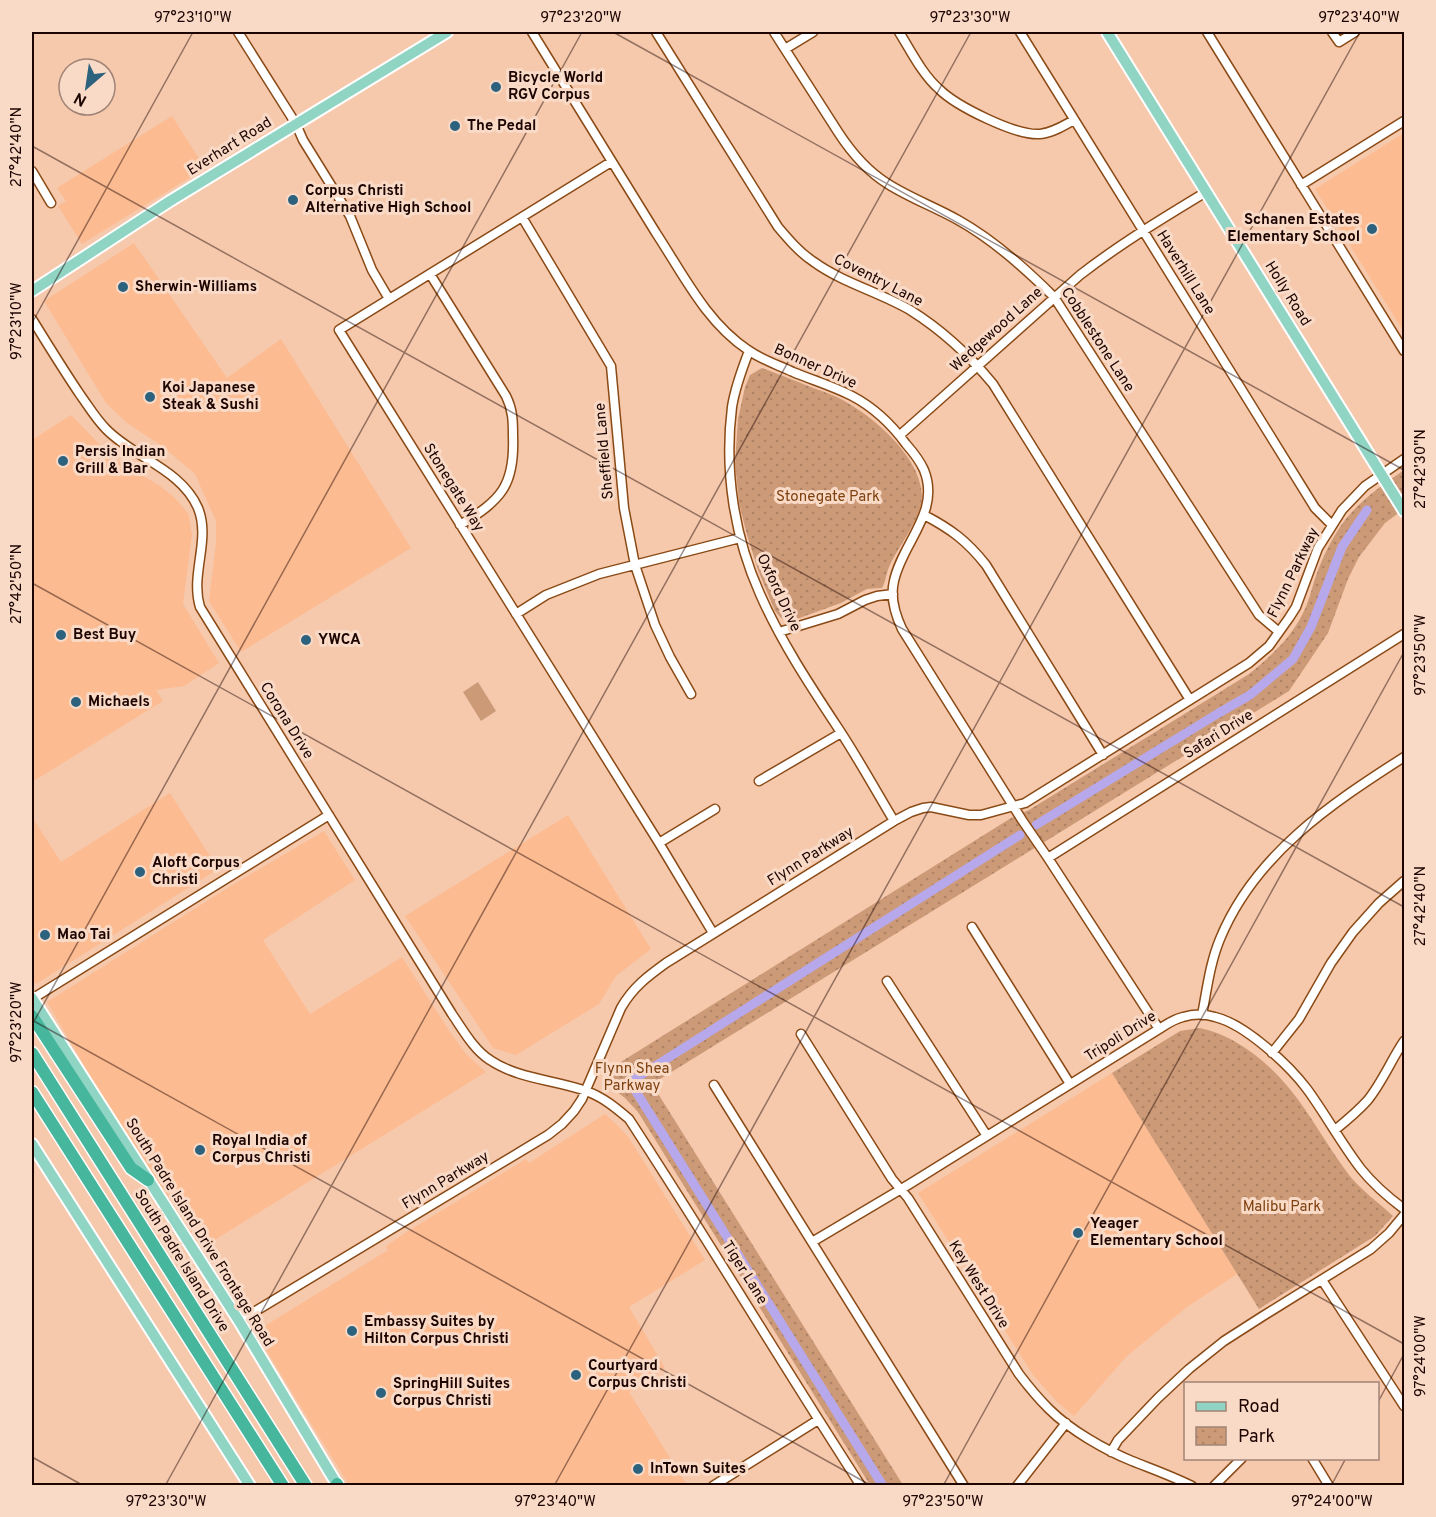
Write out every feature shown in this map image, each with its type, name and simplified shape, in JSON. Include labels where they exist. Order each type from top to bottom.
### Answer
[{"type":"highway","points":[[32,1016],[131,1168],[148,1180]]},
{"type":"highway","name":"South Padre Island Drive","points":[[32,1053],[306,1485]]},
{"type":"highway","points":[[32,1092],[283,1485]]},
{"type":"main road","name":"Everhart Road","points":[[32,291],[170,201],[447,32]]},
{"type":"main road","name":"Holly Road","points":[[1107,32],[1404,511]]},
{"type":"main road","name":"South Padre Island Drive Frontage Road","points":[[32,998],[239,1321],[338,1485]]},
{"type":"main road","points":[[32,1144],[36,1161],[250,1485]]},
{"type":"street","points":[[238,32],[350,216],[372,270],[389,299]]},
{"type":"street","name":"Bonner Drive","points":[[532,32],[611,162],[706,310],[749,351],[765,360],[852,396],[872,410],[900,435],[917,458],[928,486],[928,502],[924,515],[898,565],[893,582],[896,615],[902,629],[1014,806],[1159,1029]]},
{"type":"street","name":"Coventry Lane","points":[[656,32],[778,227],[790,242],[831,273],[883,296],[934,327],[955,343],[993,384],[1190,700]]},
{"type":"street","name":"Cobblestone Lane","points":[[774,32],[843,140],[860,161],[887,184],[951,216],[981,234],[1020,264],[1054,297],[1259,615],[1280,632]]},
{"type":"street","points":[[785,49],[813,32]]},
{"type":"street","points":[[900,32],[937,88],[963,107],[1031,134],[1050,132],[1074,120]]},
{"type":"street","name":"Haverhill Lane","points":[[1020,32],[1315,508],[1332,525]]},
{"type":"street","points":[[1207,32],[1404,351]]},
{"type":"street","points":[[1332,32],[1339,42],[1355,32]]},
{"type":"street","points":[[1301,185],[1404,121]]},
{"type":"street","name":"Stonegate Way","points":[[611,162],[339,330],[713,933]]},
{"type":"street","points":[[32,171],[51,203]]},
{"type":"street","name":"Wedgewood Lane","points":[[900,435],[1101,258],[1206,192]]},
{"type":"street","name":"Sheffield Lane","points":[[522,217],[611,366],[624,508],[635,565],[655,625],[669,657],[691,694]]},
{"type":"street","points":[[430,274],[506,396],[513,416],[514,455],[511,473],[503,490],[493,502],[460,525]]},
{"type":"street","name":"Corona Drive","points":[[32,319],[97,419],[106,429],[128,447],[173,477],[188,491],[202,520],[202,541],[196,587],[200,607],[473,1045],[489,1060],[510,1070],[586,1091]]},
{"type":"street","name":"Oxford Drive","points":[[749,351],[732,407],[729,464],[740,538],[760,595],[779,632],[894,820]]},
{"type":"street","name":"Flynn Parkway","points":[[239,1321],[548,1135],[574,1111],[586,1091],[628,995],[644,979],[713,933],[910,812],[931,807],[969,815],[981,815],[1025,803],[1249,663],[1269,646],[1296,607],[1316,554],[1332,525],[1354,496],[1404,459]]},
{"type":"street","points":[[924,515],[960,537],[974,549],[986,565],[1103,755]]},
{"type":"street","points":[[516,614],[546,595],[599,574],[740,538]]},
{"type":"street","points":[[779,632],[838,614],[865,600],[893,594]]},
{"type":"street","name":"Safari Drive","points":[[1048,858],[1404,634]]},
{"type":"street","points":[[759,782],[841,733]]},
{"type":"street","points":[[1202,1015],[1208,980],[1220,938],[1255,879],[1272,858],[1308,824],[1332,805],[1404,757]]},
{"type":"street","points":[[659,843],[715,809]]},
{"type":"street","points":[[32,998],[329,815]]},
{"type":"street","points":[[1272,1053],[1299,1019],[1331,963],[1353,932],[1379,903],[1404,881]]},
{"type":"street","points":[[972,927],[1070,1084]]},
{"type":"street","points":[[887,981],[987,1136]]},
{"type":"street","name":"Tripoli Drive","points":[[812,1242],[1175,1019],[1202,1015],[1216,1017],[1246,1032],[1290,1069],[1306,1088],[1360,1167],[1383,1192],[1404,1209]]},
{"type":"street","name":"Key West Drive","points":[[801,1034],[892,1179],[908,1198],[1018,1374],[1043,1403],[1066,1423],[1097,1444],[1192,1485]]},
{"type":"street","points":[[1335,1130],[1367,1101],[1404,1041]]},
{"type":"street","points":[[714,1085],[964,1485]]},
{"type":"street","name":"Tiger Lane","points":[[586,1091],[610,1103],[629,1119],[861,1485]]},
{"type":"street","points":[[1112,1452],[1118,1440],[1189,1369],[1224,1341],[1380,1242],[1404,1215]]},
{"type":"street","points":[[1322,1280],[1404,1406]]},
{"type":"street","points":[[713,1485],[818,1420]]},
{"type":"street","points":[[1017,1485],[1066,1423]]},
{"type":"street","points":[[1214,1485],[1240,1460]]},
{"type":"street","points":[[1313,1460],[1329,1485]]},
{"type":"shaded area","points":[[172,116],[205,168],[82,244],[58,206],[66,201],[57,188]]},
{"type":"shaded area","name":"Schanen Estates Elementary School","points":[[1404,133],[1404,332],[1315,189]]},
{"type":"shaded area","points":[[134,243],[227,378],[281,339],[411,548],[241,652],[209,601],[216,543],[216,521],[195,474],[162,446],[127,423],[106,403],[44,301]]},
{"type":"shaded area","points":[[71,415],[112,457],[160,486],[188,513],[192,535],[183,604],[219,663],[184,686],[156,690],[163,701],[32,782],[32,440]]},
{"type":"shaded area","points":[[170,793],[218,869],[36,984],[32,978],[32,817],[61,862]]},
{"type":"shaded area","points":[[568,815],[651,949],[616,976],[599,1004],[516,1055],[493,1048],[405,916]]},
{"type":"shaded area","points":[[324,831],[355,880],[263,940],[310,1014],[402,957],[466,1054],[486,1072],[200,1249],[123,1132],[47,1002],[229,887]]},
{"type":"shaded area","name":"Yeager Elementary School","points":[[1112,1073],[1237,1274],[1187,1307],[1127,1356],[1074,1416],[1057,1402],[1033,1375],[918,1193]]},
{"type":"shaded area","points":[[605,1114],[629,1138],[705,1260],[629,1307],[665,1368],[629,1392],[687,1485],[349,1485],[255,1332],[388,1250],[386,1246],[405,1233],[526,1159],[529,1163]]},
{"type":"green space","name":"Stonegate Park","points":[[762,368],[836,397],[852,405],[880,426],[893,438],[913,466],[920,481],[922,496],[918,514],[889,567],[882,588],[867,589],[841,603],[786,621],[775,611],[758,570],[739,503],[735,464],[738,419],[745,387],[750,375]]},
{"type":"green space","name":"Flynn Shea Parkway","points":[[1404,470],[1404,509],[1385,523],[1359,557],[1348,579],[1328,633],[1289,691],[652,1084],[903,1485],[870,1485],[638,1112],[625,1098],[604,1082],[608,1070],[1011,818],[1029,810],[1249,674],[1275,651],[1297,624],[1307,604],[1322,560],[1342,524],[1363,501]]},
{"type":"green space","points":[[478,682],[496,711],[481,721],[463,692]]},
{"type":"green space","name":"Malibu Park","points":[[1200,1028],[1213,1031],[1237,1043],[1271,1068],[1297,1098],[1349,1175],[1393,1216],[1375,1236],[1259,1309],[1112,1073],[1180,1031]]},
{"type":"waterway","points":[[1036,825],[1250,695],[1293,659],[1311,627],[1342,547],[1367,510]]},
{"type":"waterway","points":[[883,1486],[630,1082],[1020,835]]},
{"type":"place","name":"Bicycle World RGV Corpus","points":[[496,87]]},
{"type":"place","name":"The Pedal","points":[[455,126]]},
{"type":"place","name":"Corpus Christi Alternative High School","points":[[293,200]]},
{"type":"place","name":"Schanen Estates Elementary School","points":[[1372,229]]},
{"type":"place","name":"Sherwin-Williams","points":[[123,287]]},
{"type":"place","name":"Koi Japanese Steak & Sushi","points":[[150,397]]},
{"type":"place","name":"Persis Indian Grill & Bar","points":[[63,461]]},
{"type":"place","name":"Best Buy","points":[[61,635]]},
{"type":"place","name":"YWCA","points":[[306,640]]},
{"type":"place","name":"Michaels","points":[[76,702]]},
{"type":"place","name":"Aloft Corpus Christi","points":[[140,872]]},
{"type":"place","name":"Mao Tai","points":[[45,935]]},
{"type":"place","name":"Royal India of Corpus Christi","points":[[200,1150]]},
{"type":"place","name":"Yeager Elementary School","points":[[1078,1233]]},
{"type":"place","name":"Embassy Suites by Hilton Corpus Christi","points":[[352,1331]]},
{"type":"place","name":"Courtyard Corpus Christi","points":[[576,1375]]},
{"type":"place","name":"SpringHill Suites Corpus Christi","points":[[381,1393]]},
{"type":"place","name":"InTown Suites","points":[[638,1469]]}]
